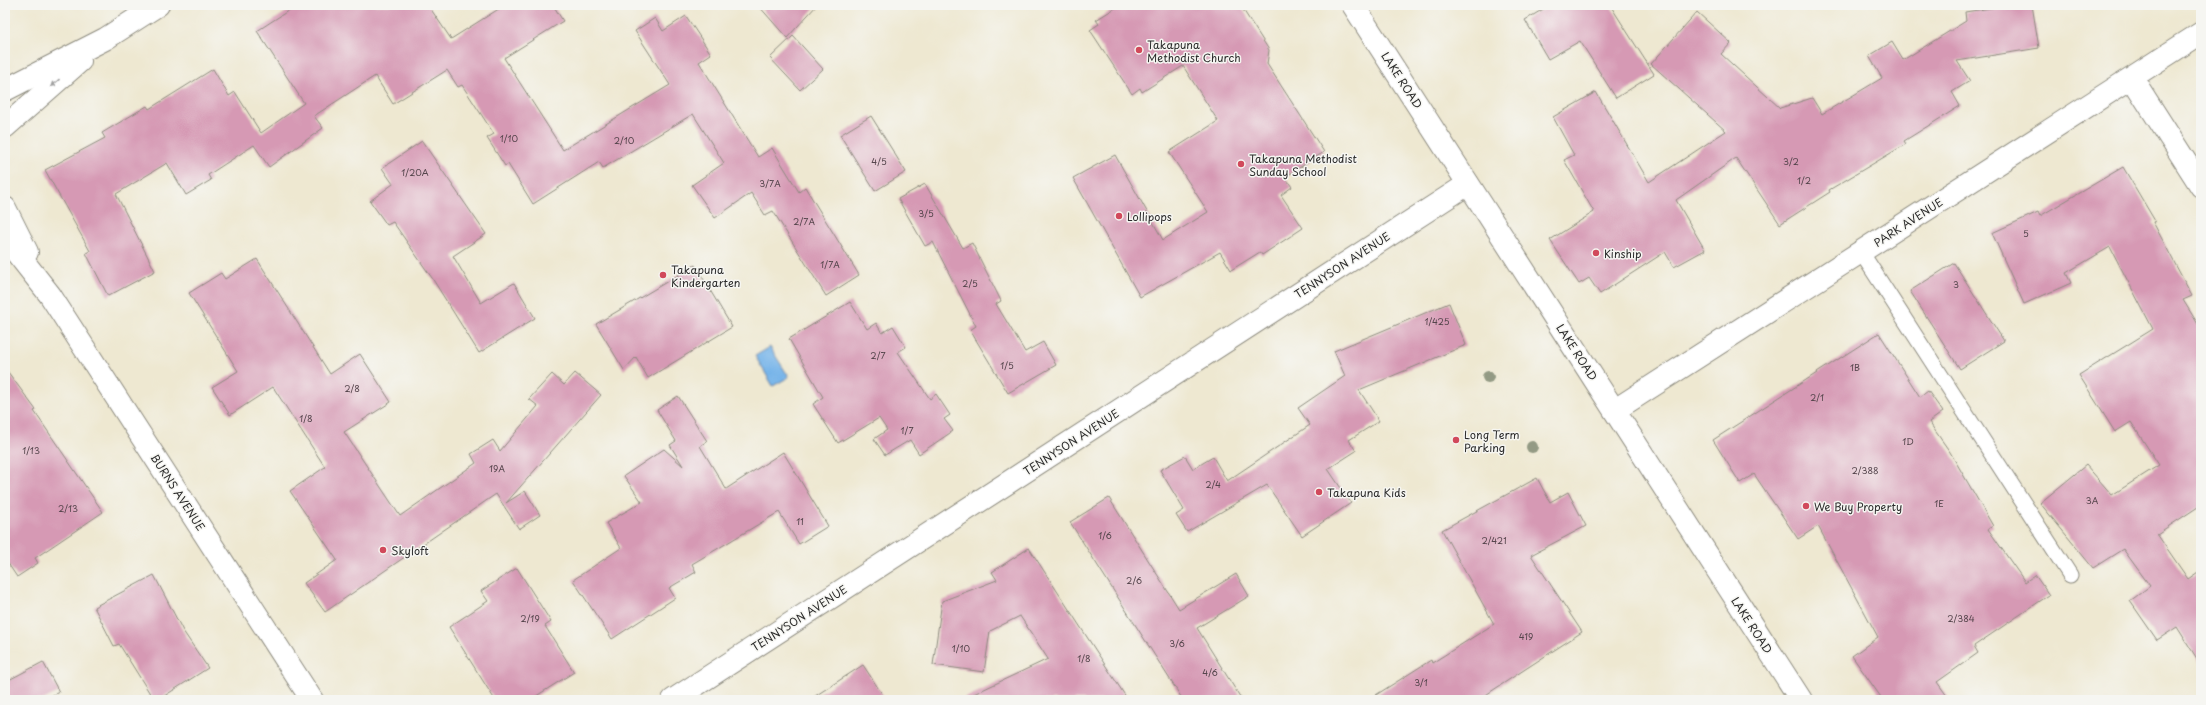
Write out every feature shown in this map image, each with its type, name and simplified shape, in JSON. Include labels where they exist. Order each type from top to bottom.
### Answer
[{"type":"main road","points":[[5,90],[106,39],[158,5]]},
{"type":"main road","name":"LAKE ROAD","points":[[1353,5],[1615,410],[1681,517],[1802,700]]},
{"type":"main road","name":"PARK AVENUE","points":[[1615,410],[2201,33]]},
{"type":"main road","points":[[5,126],[106,39]]},
{"type":"main road","points":[[2132,78],[2201,186]]},
{"type":"main road","name":"TENNYSON AVENUE","points":[[673,700],[1468,184]]},
{"type":"main road","name":"BURNS AVENUE","points":[[5,208],[42,284]]},
{"type":"main road","name":"BURNS AVENUE","points":[[5,238],[42,284],[312,700]]},
{"type":"lane","points":[[1861,252],[2070,575]]},
{"type":"water","points":[[770,347],[789,377],[773,386],[755,356]]},
{"type":"building","points":[[297,5],[428,5],[451,39],[505,5],[553,5],[563,21],[504,58],[563,150],[670,85],[635,31],[655,18],[663,31],[686,16],[711,54],[699,62],[758,157],[772,148],[799,192],[805,187],[859,275],[826,296],[773,211],[765,215],[751,193],[715,218],[692,185],[724,163],[693,114],[603,168],[599,162],[533,204],[508,164],[505,166],[487,138],[494,134],[462,85],[458,87],[447,70],[393,104],[375,76],[314,116],[323,128],[269,167],[254,145],[208,175],[211,180],[186,195],[167,163],[116,194],[155,271],[108,296],[86,253],[90,251],[45,170],[105,138],[102,133],[147,106],[149,109],[213,69],[229,96],[235,92],[261,133],[304,103],[257,31]]},
{"type":"building","points":[[758,5],[817,5],[787,38]]},
{"type":"building","points":[[1120,5],[1240,5],[1269,50],[1267,64],[1324,152],[1285,177],[1292,187],[1281,195],[1303,228],[1262,255],[1260,252],[1231,270],[1220,252],[1140,297],[1073,178],[1115,155],[1163,240],[1208,212],[1169,152],[1218,121],[1183,66],[1142,92],[1140,88],[1132,94],[1090,30],[1099,24],[1096,20]]},
{"type":"building","points":[[1550,5],[1610,5],[1654,74],[1616,98],[1580,41],[1548,59],[1525,20]]},
{"type":"building","points":[[2010,5],[2032,5],[2039,48],[1957,61],[1970,81],[1952,92],[1960,106],[1904,141],[1906,144],[1829,190],[1830,192],[1780,224],[1736,158],[1676,200],[1705,250],[1674,267],[1665,252],[1600,294],[1589,278],[1579,284],[1550,240],[1594,212],[1564,160],[1574,155],[1553,117],[1596,92],[1649,182],[1726,131],[1651,64],[1697,12],[1731,43],[1721,54],[1780,108],[1812,98],[1822,114],[1882,78],[1869,56],[1892,42],[1903,60],[1966,21],[1965,12]]},
{"type":"building","points":[[793,36],[823,69],[800,90],[770,58]]},
{"type":"building","points":[[871,116],[906,172],[875,191],[840,135]]},
{"type":"building","points":[[422,141],[486,234],[453,256],[481,303],[514,283],[535,318],[479,353],[432,278],[393,222],[387,225],[370,201],[393,184],[382,168]]},
{"type":"building","points":[[2123,167],[2155,221],[2153,222],[2192,296],[2183,300],[2201,329],[2201,505],[2157,534],[2188,579],[2201,570],[2201,665],[2177,627],[2157,640],[2130,601],[2150,586],[2123,549],[2093,568],[2040,503],[2086,465],[2112,495],[2159,465],[2131,422],[2115,432],[2079,375],[2153,329],[2110,247],[2066,273],[2071,283],[2024,304],[1992,233],[2038,212],[2040,216]]},
{"type":"building","points":[[925,184],[963,248],[972,243],[1001,301],[996,304],[1025,352],[1043,342],[1056,365],[1008,393],[970,330],[976,326],[933,242],[925,246],[898,199]]},
{"type":"building","points":[[257,259],[330,374],[360,354],[391,402],[344,432],[400,516],[476,463],[471,454],[493,440],[500,451],[538,406],[529,399],[552,374],[564,385],[575,373],[601,395],[506,503],[525,491],[540,515],[519,529],[496,494],[325,612],[304,583],[337,560],[290,491],[325,467],[273,387],[230,415],[212,387],[238,371],[189,293],[221,273],[225,279]]},
{"type":"building","points":[[1954,263],[2004,341],[1960,369],[1910,291]]},
{"type":"building","points":[[695,265],[732,327],[648,378],[636,357],[624,370],[596,324]]},
{"type":"building","points":[[850,302],[867,329],[876,323],[882,333],[893,326],[906,347],[898,352],[930,399],[936,394],[950,415],[944,419],[953,431],[919,454],[910,440],[885,455],[874,439],[887,430],[879,418],[838,443],[813,404],[823,397],[789,339]]},
{"type":"building","points":[[1449,303],[1466,345],[1359,390],[1379,421],[1349,440],[1356,451],[1328,469],[1351,503],[1302,536],[1267,485],[1187,532],[1176,515],[1184,510],[1160,470],[1185,456],[1193,469],[1213,457],[1227,481],[1310,425],[1298,408],[1345,376],[1334,351]]},
{"type":"building","points":[[1879,333],[1920,397],[1928,391],[1943,412],[1929,422],[1950,452],[1993,526],[1988,529],[2025,582],[2035,575],[2049,595],[1974,646],[1978,653],[1937,682],[1950,700],[1883,700],[1852,656],[1878,637],[1818,526],[1798,539],[1754,474],[1740,483],[1713,440]]},
{"type":"building","points":[[5,368],[36,410],[34,411],[103,512],[35,558],[38,563],[17,577],[5,559]]},
{"type":"building","points":[[678,396],[707,441],[700,446],[726,489],[783,452],[828,526],[799,544],[779,512],[692,564],[696,572],[669,588],[675,598],[612,639],[573,580],[621,548],[606,523],[642,502],[624,476],[664,449],[683,466],[670,445],[676,441],[657,410]]},
{"type":"building","points":[[1537,478],[1550,502],[1568,492],[1586,526],[1531,555],[1582,632],[1478,700],[1368,700],[1431,660],[1432,663],[1494,624],[1442,530]]},
{"type":"building","points":[[1109,498],[1179,609],[1236,574],[1249,596],[1197,628],[1242,700],[1183,700],[1070,522]]},
{"type":"building","points":[[1029,548],[1128,700],[961,700],[1048,659],[1020,616],[990,631],[984,672],[933,665],[942,601],[997,580],[992,572]]},
{"type":"building","points":[[517,568],[551,622],[545,626],[574,672],[530,700],[495,700],[449,627],[488,601],[481,591]]},
{"type":"building","points":[[154,575],[183,631],[208,668],[158,700],[154,700],[119,644],[114,646],[94,607]]},
{"type":"building","points":[[43,662],[59,692],[43,700],[5,700],[5,682]]},
{"type":"building","points":[[863,665],[886,700],[809,700]]},
{"type":"place","name":"Takapuna Methodist Church","points":[[1139,50]]},
{"type":"place","name":"Takapuna Methodist Sunday School","points":[[1241,164]]},
{"type":"place","name":"Lollipops","points":[[1119,216]]},
{"type":"place","name":"Kinship","points":[[1596,253]]},
{"type":"place","name":"Takapuna Kindergarten","points":[[663,275]]},
{"type":"place","name":"Long Term Parking","points":[[1456,440]]},
{"type":"place","name":"Takapuna Kids","points":[[1319,492]]},
{"type":"place","name":"We Buy Property","points":[[1806,506]]},
{"type":"place","name":"Skyloft","points":[[383,550]]}]
